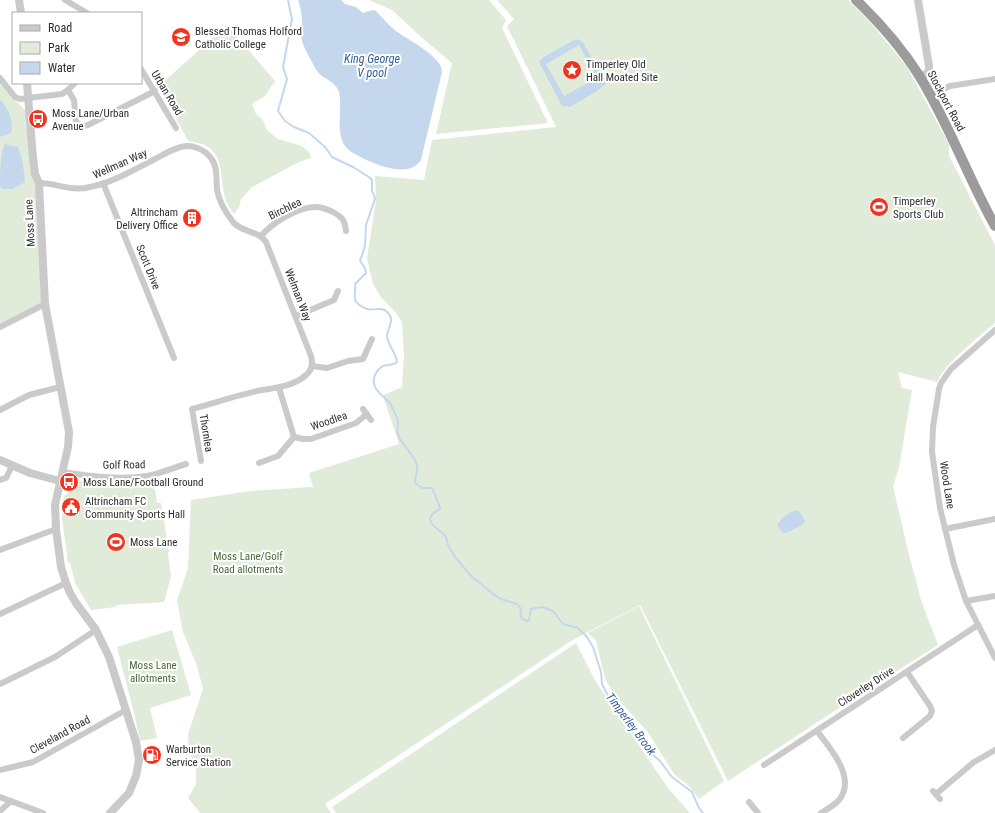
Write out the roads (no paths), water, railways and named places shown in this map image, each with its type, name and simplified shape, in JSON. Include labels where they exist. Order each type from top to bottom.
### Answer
[{"type":"highway","name":"Stockport Road","points":[[856,0],[899,47],[921,78],[995,226]]},
{"type":"street","points":[[19,0],[21,12]]},
{"type":"street","points":[[65,0],[85,12]]},
{"type":"street","points":[[918,0],[929,66],[929,71],[921,78]]},
{"type":"street","name":"Urban Road","points":[[142,71],[176,128]]},
{"type":"street","points":[[0,78],[15,98],[28,99],[59,95],[68,90],[74,84]]},
{"type":"street","points":[[931,97],[942,89],[950,86],[995,80]]},
{"type":"street","name":"Moss Lane","points":[[27,84],[33,158],[36,176],[39,183],[45,304],[68,423],[69,437],[55,506],[56,529],[61,567],[66,583],[76,603],[96,630],[109,657],[136,742],[139,760],[136,776],[129,793],[119,810],[110,813]]},
{"type":"street","points":[[68,90],[74,100],[76,122],[83,126],[88,125],[155,91]]},
{"type":"street","name":"Wellman Way","points":[[39,183],[75,189],[90,188],[117,178],[182,146],[189,146],[200,149],[211,157],[216,169],[218,196],[228,215],[238,227],[261,236]]},
{"type":"street","name":"Scott Drive","points":[[103,183],[174,358]]},
{"type":"street","name":"Birchlea","points":[[261,236],[279,221],[303,209],[313,207],[320,207],[345,216],[346,231]]},
{"type":"street","name":"Welman Way","points":[[261,236],[269,248],[312,356],[312,366]]},
{"type":"street","points":[[296,316],[334,300],[338,291]]},
{"type":"street","points":[[0,327],[45,304]]},
{"type":"street","name":"Wood Lane","points":[[995,330],[943,378],[939,389],[933,427],[932,452],[945,529],[954,565],[966,601],[995,658]]},
{"type":"street","points":[[259,463],[278,456],[294,438],[278,388],[303,378],[310,371],[312,366],[327,368],[363,359],[372,339]]},
{"type":"street","points":[[0,410],[29,395],[60,387]]},
{"type":"street","name":"Thornlea","points":[[200,461],[192,409],[258,391],[278,388]]},
{"type":"street","name":"Woodlea","points":[[294,438],[311,439],[356,422],[367,414]]},
{"type":"street","points":[[0,460],[30,473],[60,481]]},
{"type":"street","name":"Golf Road","points":[[62,472],[112,477],[142,476],[167,471],[186,464]]},
{"type":"street","points":[[0,480],[6,478],[12,466]]},
{"type":"street","points":[[945,529],[995,519]]},
{"type":"street","points":[[0,550],[56,529]]},
{"type":"street","points":[[0,614],[66,583]]},
{"type":"street","points":[[966,601],[995,596]]},
{"type":"street","name":"Cloverley Drive","points":[[764,765],[978,625]]},
{"type":"street","points":[[0,684],[55,657],[96,630]]},
{"type":"street","points":[[903,738],[930,716],[932,711],[907,672]]},
{"type":"street","name":"Cleveland Road","points":[[0,770],[33,762],[126,710]]},
{"type":"street","points":[[817,731],[843,770],[846,779],[844,789],[839,800],[821,813]]},
{"type":"street","points":[[936,795],[974,762],[995,750]]},
{"type":"street","points":[[0,797],[43,813]]},
{"type":"street","points":[[0,811],[11,801]]},
{"type":"street","points":[[749,802],[760,812]]},
{"type":"water","name":"King George V pool","points":[[298,0],[341,0],[345,4],[356,7],[363,13],[373,10],[376,11],[393,29],[424,49],[441,66],[442,72],[421,160],[415,166],[409,169],[401,170],[384,167],[362,158],[345,146],[340,133],[339,92],[334,84],[318,72],[304,47],[301,34],[301,9]]},
{"type":"water","points":[[576,39],[583,42],[591,57],[601,69],[607,83],[597,91],[570,107],[562,106],[539,62],[542,58]],"holes":[[[579,45],[597,78],[564,96],[546,64]]]},
{"type":"water","points":[[0,99],[6,106],[10,115],[12,128],[11,133],[0,137]]},
{"type":"water","points":[[5,144],[18,147],[21,155],[25,182],[12,189],[2,189],[0,186],[1,158]]},
{"type":"water","points":[[797,510],[802,515],[805,522],[786,533],[782,532],[777,525],[779,522],[788,514]]},
{"type":"waterway","name":"Timperley Brook","points":[[288,0],[292,19],[283,67],[287,79],[278,111],[285,121],[294,127],[309,133],[325,147],[332,157],[353,167],[372,180],[372,191],[375,199],[366,225],[365,246],[360,261],[365,268],[366,273],[355,284],[355,300],[358,304],[368,309],[384,309],[391,317],[391,324],[387,336],[397,362],[395,364],[381,367],[375,375],[374,385],[391,405],[398,422],[397,432],[416,462],[417,470],[415,483],[422,488],[432,488],[437,499],[440,509],[431,516],[431,523],[445,535],[451,551],[468,573],[496,596],[518,605],[521,610],[521,616],[524,620],[529,620],[531,609],[542,607],[553,611],[563,624],[578,628],[587,637],[593,647],[601,672],[602,684],[611,702],[625,718],[645,748],[660,761],[672,777],[692,792],[699,808],[703,813]]},
{"type":"place","name":"Blessed Thomas Holford Catholic College","points":[[181,37]]},
{"type":"place","name":"Timperley Old Hall Moated Site","points":[[572,70]]},
{"type":"place","name":"Moss Lane/Urban Avenue","points":[[38,119]]},
{"type":"place","name":"Timperley Sports Club","points":[[879,207]]},
{"type":"place","name":"Altrincham Delivery Office","points":[[192,218]]},
{"type":"place","name":"Moss Lane/Football Ground","points":[[69,482]]},
{"type":"place","name":"Altrincham FC Community Sports Hall","points":[[71,507]]},
{"type":"place","name":"Moss Lane","points":[[116,542]]},
{"type":"place","name":"Warburton Service Station","points":[[152,755]]},
{"type":"park label","name":"Moss Lane/Golf Road allotments","points":[[248,562]]},
{"type":"park label","name":"Moss Lane allotments","points":[[153,671]]}]
